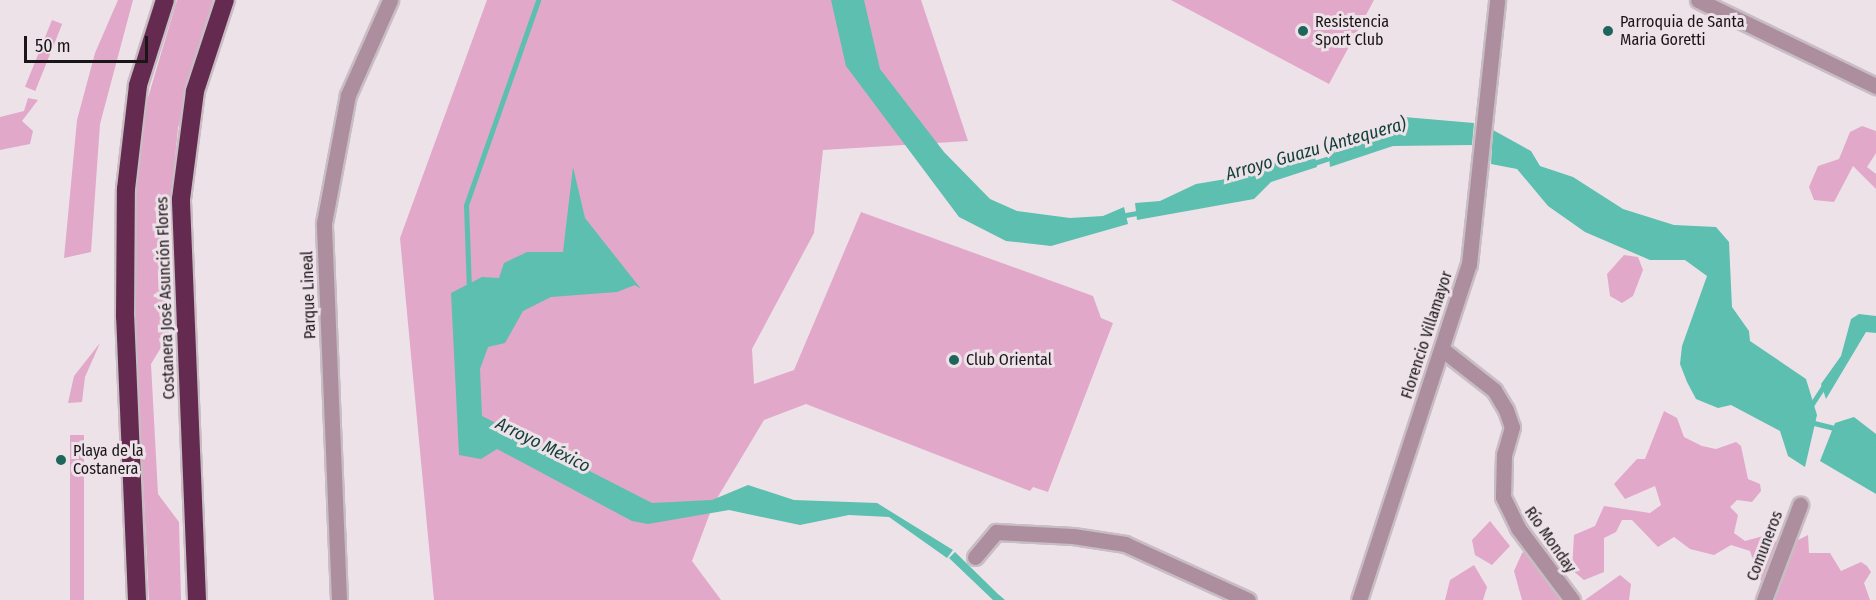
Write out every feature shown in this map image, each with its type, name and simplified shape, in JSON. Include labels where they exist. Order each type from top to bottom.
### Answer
[{"type":"highway","points":[[137,600],[125,317],[126,189],[138,86],[165,0]]},
{"type":"highway","name":"Costanera José Asunción Flores","points":[[197,600],[181,199],[195,91],[225,0]]},
{"type":"street","name":"Parque Lineal","points":[[339,600],[324,223],[348,95],[390,0]]},
{"type":"street","name":"Florencio Villamayor","points":[[1359,600],[1443,350],[1469,264],[1483,158],[1497,0]]},
{"type":"street","points":[[1698,0],[1876,86]]},
{"type":"street","name":"Río Monday","points":[[1443,350],[1494,390],[1512,427],[1504,455],[1503,496],[1518,528],[1572,600]]},
{"type":"street","name":"Comuneros","points":[[1764,600],[1800,505]]},
{"type":"street","points":[[975,557],[996,532],[1073,536],[1125,544],[1248,600]]},
{"type":"shaded area","points":[[118,0],[133,0],[100,124],[91,252],[64,258],[77,120],[95,53]]},
{"type":"shaded area","points":[[177,0],[215,0],[178,128],[168,232],[171,331],[151,364],[158,494],[179,522],[181,600],[149,600],[134,300],[134,183],[141,121]]},
{"type":"shaded area","points":[[487,0],[921,0],[968,141],[823,150],[814,233],[752,349],[754,384],[794,370],[861,212],[1093,296],[1101,318],[1113,323],[1048,492],[1033,487],[1030,491],[806,404],[764,420],[713,505],[692,561],[721,600],[434,600],[400,238]]},
{"type":"shaded area","points":[[831,0],[864,0],[880,69],[944,152],[990,199],[1017,211],[1070,218],[1103,216],[1124,207],[1128,224],[1051,246],[1006,241],[959,217],[846,66]]},
{"type":"shaded area","points":[[1171,0],[1374,0],[1329,84]]},
{"type":"shaded area","points":[[52,20],[62,24],[35,91],[25,87]]},
{"type":"shaded area","points":[[28,98],[38,100],[22,121],[33,131],[30,144],[0,150],[0,117],[24,111]]},
{"type":"shaded area","points":[[1404,117],[1474,123],[1472,145],[1393,146],[1330,167],[1328,146]]},
{"type":"shaded area","points":[[1862,126],[1876,131],[1876,153],[1867,167],[1876,174],[1876,189],[1853,166],[1834,202],[1814,200],[1809,187],[1818,166],[1839,159],[1850,132]]},
{"type":"shaded area","points":[[1493,130],[1531,151],[1540,166],[1573,177],[1623,209],[1674,225],[1716,227],[1729,242],[1732,307],[1749,331],[1750,341],[1806,379],[1817,415],[1805,467],[1788,456],[1780,431],[1731,405],[1718,408],[1696,399],[1687,382],[1680,364],[1682,346],[1707,276],[1685,260],[1650,260],[1585,232],[1548,206],[1517,169],[1491,164]]},
{"type":"shaded area","points":[[1303,151],[1314,151],[1317,167],[1271,182],[1254,199],[1137,220],[1135,203],[1160,201],[1196,184],[1238,177]]},
{"type":"shaded area","points":[[573,167],[585,218],[641,289],[635,285],[617,292],[551,297],[523,311],[505,343],[488,347],[480,369],[482,416],[652,503],[712,500],[748,485],[794,500],[877,503],[953,550],[947,558],[889,517],[849,515],[800,525],[729,510],[648,524],[632,521],[497,449],[481,459],[459,455],[451,293],[482,277],[499,278],[504,263],[527,252],[563,252]]},
{"type":"shaded area","points":[[1624,255],[1638,257],[1643,270],[1633,296],[1622,303],[1610,296],[1607,274]]},
{"type":"shaded area","points":[[1859,314],[1876,316],[1876,333],[1866,332],[1826,399],[1821,384],[1841,356],[1851,319]]},
{"type":"shaded area","points":[[100,343],[85,377],[82,402],[68,403],[74,376]]},
{"type":"shaded area","points":[[1664,411],[1677,418],[1684,437],[1702,446],[1716,449],[1736,442],[1741,446],[1748,479],[1760,484],[1761,491],[1752,502],[1737,500],[1730,507],[1738,515],[1734,533],[1745,541],[1767,535],[1778,543],[1767,582],[1760,580],[1750,551],[1731,545],[1714,555],[1690,549],[1674,537],[1658,547],[1632,520],[1622,520],[1616,532],[1604,538],[1604,572],[1584,580],[1572,570],[1574,535],[1595,526],[1604,506],[1650,513],[1661,505],[1655,486],[1625,499],[1614,484],[1637,459],[1645,459]]},
{"type":"shaded area","points":[[1854,417],[1876,434],[1876,494],[1820,461],[1835,423]]},
{"type":"shaded area","points":[[70,435],[84,435],[84,600],[70,600]]},
{"type":"shaded area","points":[[1490,521],[1510,546],[1492,565],[1475,555],[1472,540]]},
{"type":"shaded area","points":[[1808,535],[1809,553],[1830,553],[1841,571],[1861,562],[1867,566],[1871,572],[1864,583],[1870,600],[1775,600],[1796,541]]},
{"type":"shaded area","points":[[1534,547],[1561,549],[1564,556],[1560,568],[1573,600],[1522,600],[1514,571],[1522,553]]},
{"type":"shaded area","points":[[955,552],[1005,600],[993,600],[949,558]]},
{"type":"shaded area","points":[[1474,565],[1487,587],[1483,600],[1445,600],[1450,580]]},
{"type":"shaded area","points":[[1620,575],[1631,584],[1629,600],[1585,600]]},
{"type":"waterway","name":"Arroyo México","points":[[469,290],[466,205],[538,0]]},
{"type":"waterway","name":"Arroyo Guazu (Antequera)","points":[[1311,164],[1336,156]]},
{"type":"waterway","name":"Arroyo Guazu (Antequera)","points":[[1120,216],[1143,212]]},
{"type":"waterway","points":[[1810,407],[1825,384]]},
{"type":"waterway","name":"Arroyo Guazu (Antequera)","points":[[1810,422],[1839,429]]},
{"type":"place","name":"Resistencia Sport Club","points":[[1303,31]]},
{"type":"place","name":"Parroquia de Santa Maria Goretti","points":[[1608,31]]},
{"type":"place","name":"Club Oriental","points":[[954,360]]},
{"type":"place","name":"Playa de la Costanera","points":[[61,460]]}]
